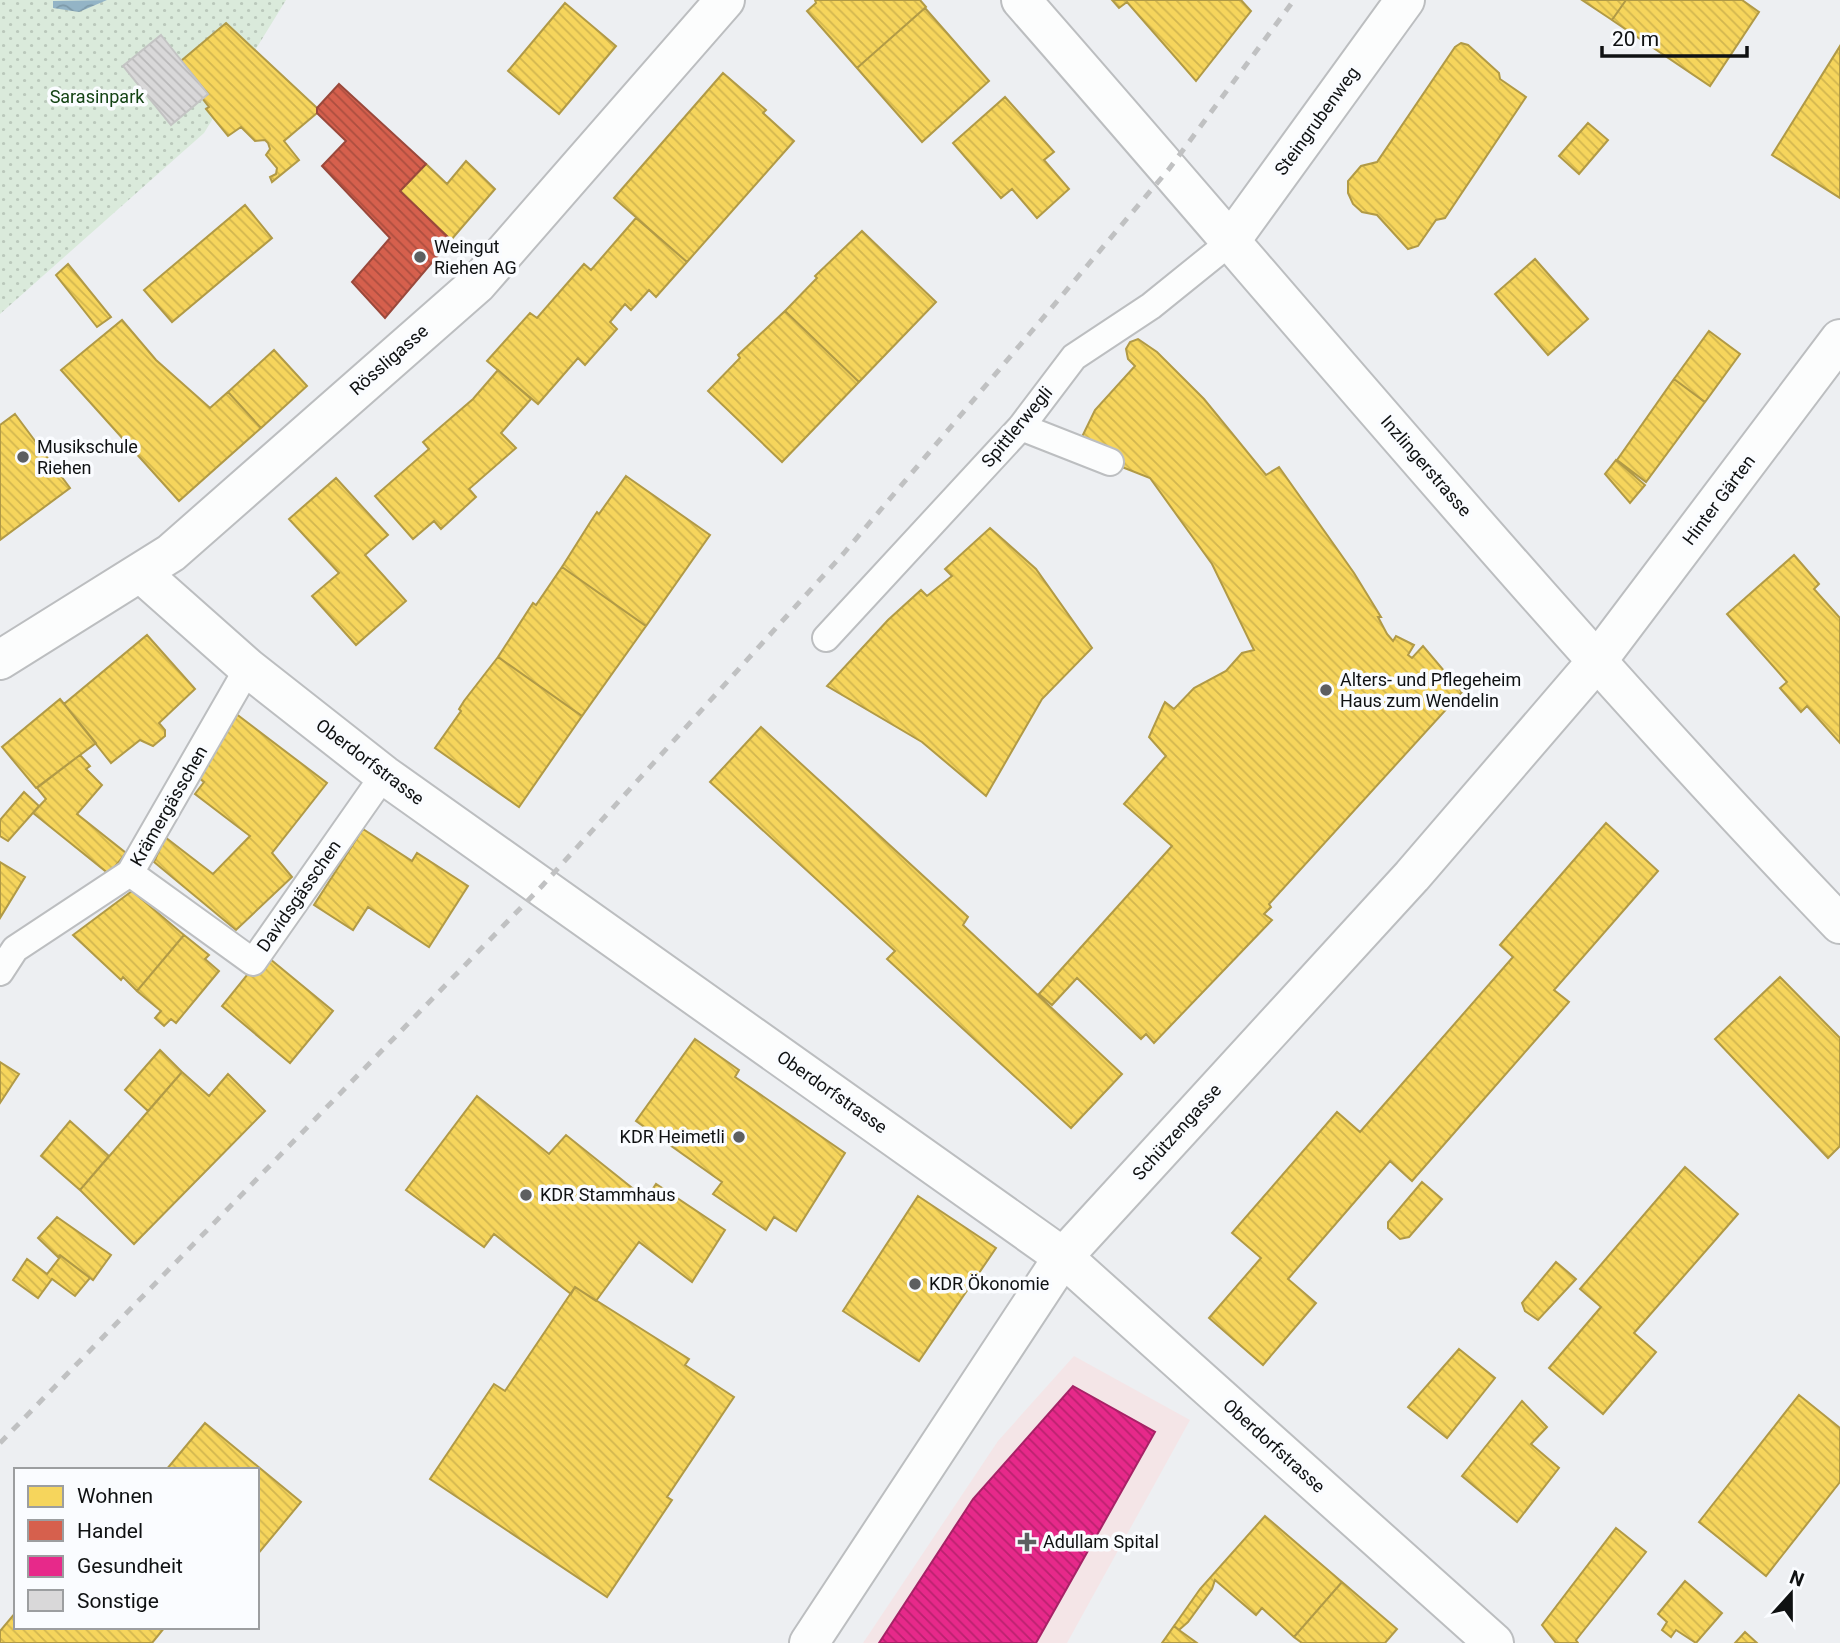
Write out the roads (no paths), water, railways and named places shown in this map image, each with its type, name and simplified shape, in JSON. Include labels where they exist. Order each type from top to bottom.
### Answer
[{"type":"street","name":"Rössligasse","points":[[0,660],[142,573],[181,545],[477,284],[725,0]]},
{"type":"street","name":"Inzlingerstrasse","points":[[1021,0],[1229,243],[1597,661],[1742,822],[1840,924]]},
{"type":"street","name":"Steingrubenweg","points":[[1229,243],[1405,0]]},
{"type":"street","name":"Hinter Gärten","points":[[1597,661],[1840,339]]},
{"type":"street","name":"Oberdorfstrasse","points":[[142,573],[248,668],[384,775],[1063,1256],[1481,1639]]},
{"type":"street","name":"Schützengasse","points":[[809,1643],[1063,1256],[1412,876],[1597,661]]},
{"type":"lane","name":"Spittlerwegli","points":[[826,638],[1021,426],[1074,357],[1151,306],[1229,243]]},
{"type":"lane","points":[[1021,426],[1110,461]]},
{"type":"lane","name":"Krämergässchen","points":[[0,972],[15,949],[130,873],[248,668]]},
{"type":"lane","name":"Davidsgässchen","points":[[130,873],[253,962],[384,775]]},
{"type":"water","points":[[107,0],[79,12],[53,8],[53,1]]},
{"type":"railway","points":[[0,1443],[542,886],[844,553],[1169,169],[1294,0]]},
{"type":"place","name":"Weingut Riehen AG","points":[[420,257]]},
{"type":"place","name":"Musikschule Riehen","points":[[23,457]]},
{"type":"place","name":"Alters- und Pflegeheim Haus zum Wendelin","points":[[1326,690]]},
{"type":"place","name":"KDR Heimetli","points":[[739,1137]]},
{"type":"place","name":"KDR Stammhaus","points":[[526,1195]]},
{"type":"place","name":"KDR Ökonomie","points":[[915,1284]]},
{"type":"place","name":"Adullam Spital","points":[[1027,1542]]},
{"type":"park label","name":"Sarasinpark","points":[[97,97]]}]
